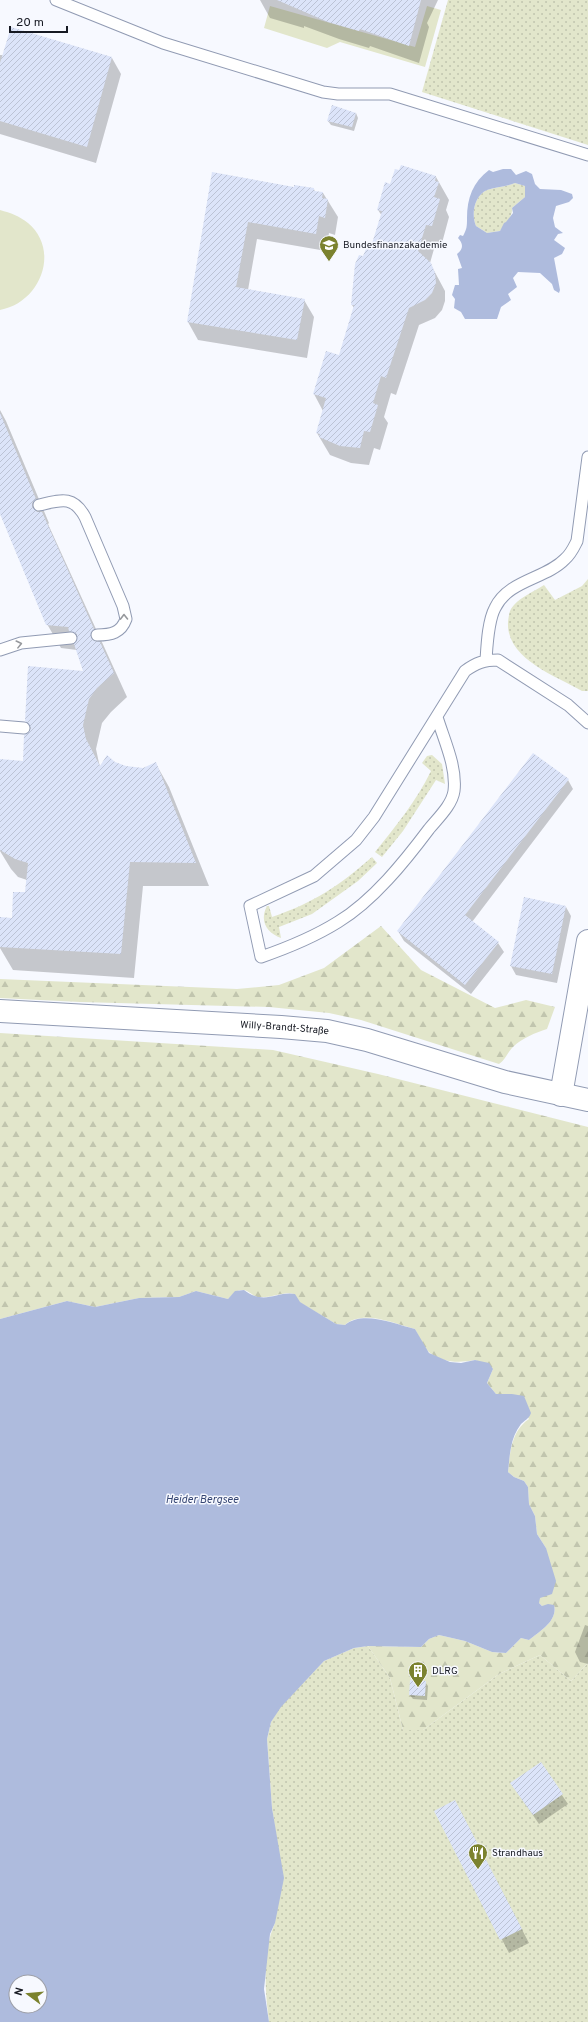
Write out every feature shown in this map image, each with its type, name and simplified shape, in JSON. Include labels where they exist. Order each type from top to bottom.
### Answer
[{"type":"street","points":[[561,1095],[588,941]]},
{"type":"street","name":"Willy-Brandt-Straße","points":[[0,1011],[273,1026],[327,1031],[367,1040],[505,1082],[588,1100]]},
{"type":"lane","points":[[56,0],[163,43],[323,92],[338,94],[390,94],[588,154]]},
{"type":"lane","points":[[486,660],[487,643],[495,608],[505,595],[565,560],[572,551],[577,541],[588,457]]},
{"type":"lane","points":[[39,505],[61,500],[69,501],[81,509],[86,518],[123,606],[126,619],[118,632],[109,635],[97,635]]},
{"type":"lane","points":[[0,650],[21,643],[71,638]]},
{"type":"lane","points":[[437,718],[452,767],[454,781],[453,793],[449,802],[414,850],[374,893],[339,922],[290,947],[261,957],[250,906],[314,876],[356,840],[374,817],[465,671],[486,660],[498,660],[507,664],[568,705],[588,723]]},
{"type":"lane","points":[[0,726],[24,728]]},
{"type":"green space","points":[[448,0],[588,0],[588,145],[422,92]]},
{"type":"green space","points":[[270,6],[415,47],[427,6],[441,10],[425,67],[340,42],[327,48],[264,28]]},
{"type":"green space","points":[[515,183],[525,186],[525,197],[512,208],[510,218],[500,231],[487,233],[476,226],[474,211],[476,201],[479,196],[487,190]]},
{"type":"green space","points":[[0,210],[21,218],[38,234],[43,247],[44,261],[41,274],[35,287],[26,297],[14,305],[0,310]]},
{"type":"green space","points":[[588,579],[588,691],[582,691],[534,665],[524,656],[515,646],[510,635],[508,622],[512,607],[524,597],[544,585],[555,600],[582,586]]},
{"type":"green space","points":[[432,755],[442,764],[445,784],[436,780],[403,831],[382,857],[375,852],[413,803],[431,771],[422,763],[427,756]]},
{"type":"green space","points":[[372,857],[377,863],[358,881],[312,914],[279,927],[281,938],[268,930],[264,921],[267,906],[269,906],[272,917],[314,899],[337,885]]},
{"type":"green space","points":[[381,926],[421,970],[495,1008],[526,1000],[555,1007],[547,1029],[520,1041],[509,1051],[499,1064],[361,1020],[329,1013],[269,1007],[80,1002],[0,998],[0,979],[237,989],[279,985],[324,968]]},
{"type":"green space","points":[[0,1033],[273,1050],[378,1074],[588,1127],[588,1663],[571,1681],[540,1655],[499,1674],[423,1730],[403,1730],[390,1678],[368,1646],[421,1647],[429,1639],[439,1635],[465,1641],[492,1652],[506,1653],[521,1638],[529,1640],[551,1621],[555,1611],[554,1605],[542,1606],[539,1603],[539,1598],[544,1595],[546,1548],[537,1534],[535,1516],[529,1504],[528,1487],[524,1481],[514,1477],[508,1472],[512,1443],[518,1430],[529,1419],[512,1394],[496,1394],[487,1383],[493,1369],[475,1360],[463,1362],[441,1359],[426,1349],[415,1329],[389,1321],[361,1318],[352,1320],[345,1325],[336,1324],[299,1302],[294,1294],[290,1293],[267,1297],[257,1297],[245,1290],[238,1290],[228,1299],[196,1291],[179,1297],[139,1298],[95,1307],[67,1301],[0,1319]]},
{"type":"green space","points":[[368,1646],[390,1678],[403,1730],[423,1730],[499,1674],[540,1655],[571,1681],[588,1663],[588,2022],[269,2022],[266,1998],[266,1959],[271,1934],[275,1923],[277,1842],[272,1808],[267,1739],[271,1722],[280,1707],[324,1661],[354,1648]]},
{"type":"water","points":[[503,169],[511,169],[516,175],[526,171],[532,174],[535,184],[540,189],[561,190],[572,194],[573,198],[569,202],[556,206],[553,218],[555,227],[563,233],[558,234],[554,240],[565,248],[562,254],[554,258],[560,290],[559,293],[554,290],[552,284],[540,273],[518,272],[513,278],[517,287],[508,294],[511,300],[501,307],[497,319],[465,319],[461,312],[454,308],[455,299],[452,295],[455,285],[459,285],[458,269],[462,268],[457,254],[461,250],[462,246],[458,238],[460,235],[463,236],[466,229],[468,204],[475,185],[489,170],[493,172]],"holes":[[[515,183],[525,186],[525,197],[512,208],[513,213],[504,223],[500,231],[487,233],[476,226],[474,211],[476,201],[479,196],[487,190]]]},
{"type":"water","name":"Heider Bergsee","points":[[244,1290],[252,1295],[260,1297],[270,1297],[290,1293],[295,1294],[300,1302],[336,1324],[345,1325],[352,1321],[370,1318],[415,1329],[429,1353],[450,1362],[461,1363],[475,1360],[489,1363],[493,1369],[487,1383],[496,1394],[524,1396],[531,1413],[517,1429],[511,1447],[508,1472],[514,1477],[524,1481],[528,1487],[529,1504],[535,1516],[537,1534],[546,1548],[556,1581],[552,1594],[540,1598],[539,1603],[542,1606],[548,1604],[554,1605],[555,1611],[551,1621],[538,1633],[529,1640],[521,1638],[506,1653],[492,1652],[465,1641],[439,1635],[429,1639],[421,1647],[368,1646],[354,1648],[324,1661],[281,1707],[271,1722],[267,1739],[272,1808],[284,1878],[275,1923],[270,1934],[264,1989],[269,2022],[0,2022],[0,1319],[67,1301],[95,1307],[139,1298],[179,1297],[196,1291],[228,1299],[235,1291]]},
{"type":"building","points":[[277,0],[421,0],[409,46],[360,29],[359,31],[328,22]]},
{"type":"building","points":[[11,27],[112,57],[87,147],[0,121],[0,63]]},
{"type":"building","points":[[332,105],[356,113],[352,127],[327,121]]},
{"type":"building","name":"Bundesfinanzakademie","points":[[401,165],[436,176],[435,181],[439,182],[434,197],[440,199],[432,226],[426,225],[418,251],[431,263],[435,273],[436,283],[432,293],[425,300],[409,308],[386,378],[381,376],[373,403],[378,405],[370,432],[364,431],[360,448],[340,446],[319,437],[320,434],[316,433],[326,398],[313,394],[326,351],[339,355],[354,305],[351,305],[355,264],[359,255],[363,256],[366,249],[370,250],[382,211],[377,210],[385,182],[390,184],[395,169],[399,170]]},
{"type":"building","points":[[212,172],[294,187],[294,185],[314,188],[314,191],[323,192],[322,198],[328,199],[325,218],[319,216],[316,234],[248,222],[236,287],[305,299],[297,340],[187,322]]},
{"type":"building","points":[[0,413],[36,499],[32,503],[32,507],[37,512],[42,512],[94,629],[91,632],[91,638],[94,641],[100,642],[114,673],[97,688],[89,699],[83,725],[86,739],[100,766],[107,755],[115,762],[126,766],[143,768],[156,762],[196,863],[130,862],[121,954],[0,947],[0,917],[12,918],[13,892],[25,892],[28,863],[15,859],[0,850],[0,759],[23,761],[24,735],[29,732],[31,728],[25,721],[28,666],[83,671],[74,644],[77,640],[77,634],[69,631],[68,627],[46,625],[0,514]]},
{"type":"building","points":[[533,753],[569,779],[465,915],[499,942],[465,985],[397,931]]},
{"type":"building","points":[[524,897],[566,906],[552,974],[510,966]]},
{"type":"building","name":"DLRG","points":[[410,1680],[426,1681],[425,1696],[409,1695]]},
{"type":"building","points":[[541,1762],[563,1794],[533,1815],[510,1783]]},
{"type":"building","name":"Strandhaus","points":[[455,1800],[522,1929],[500,1940],[434,1811]]},
{"type":"place","name":"Bundesfinanzakademie","points":[[329,262]]},
{"type":"place","name":"DLRG","points":[[418,1688]]},
{"type":"place","name":"Strandhaus","points":[[478,1870]]}]
